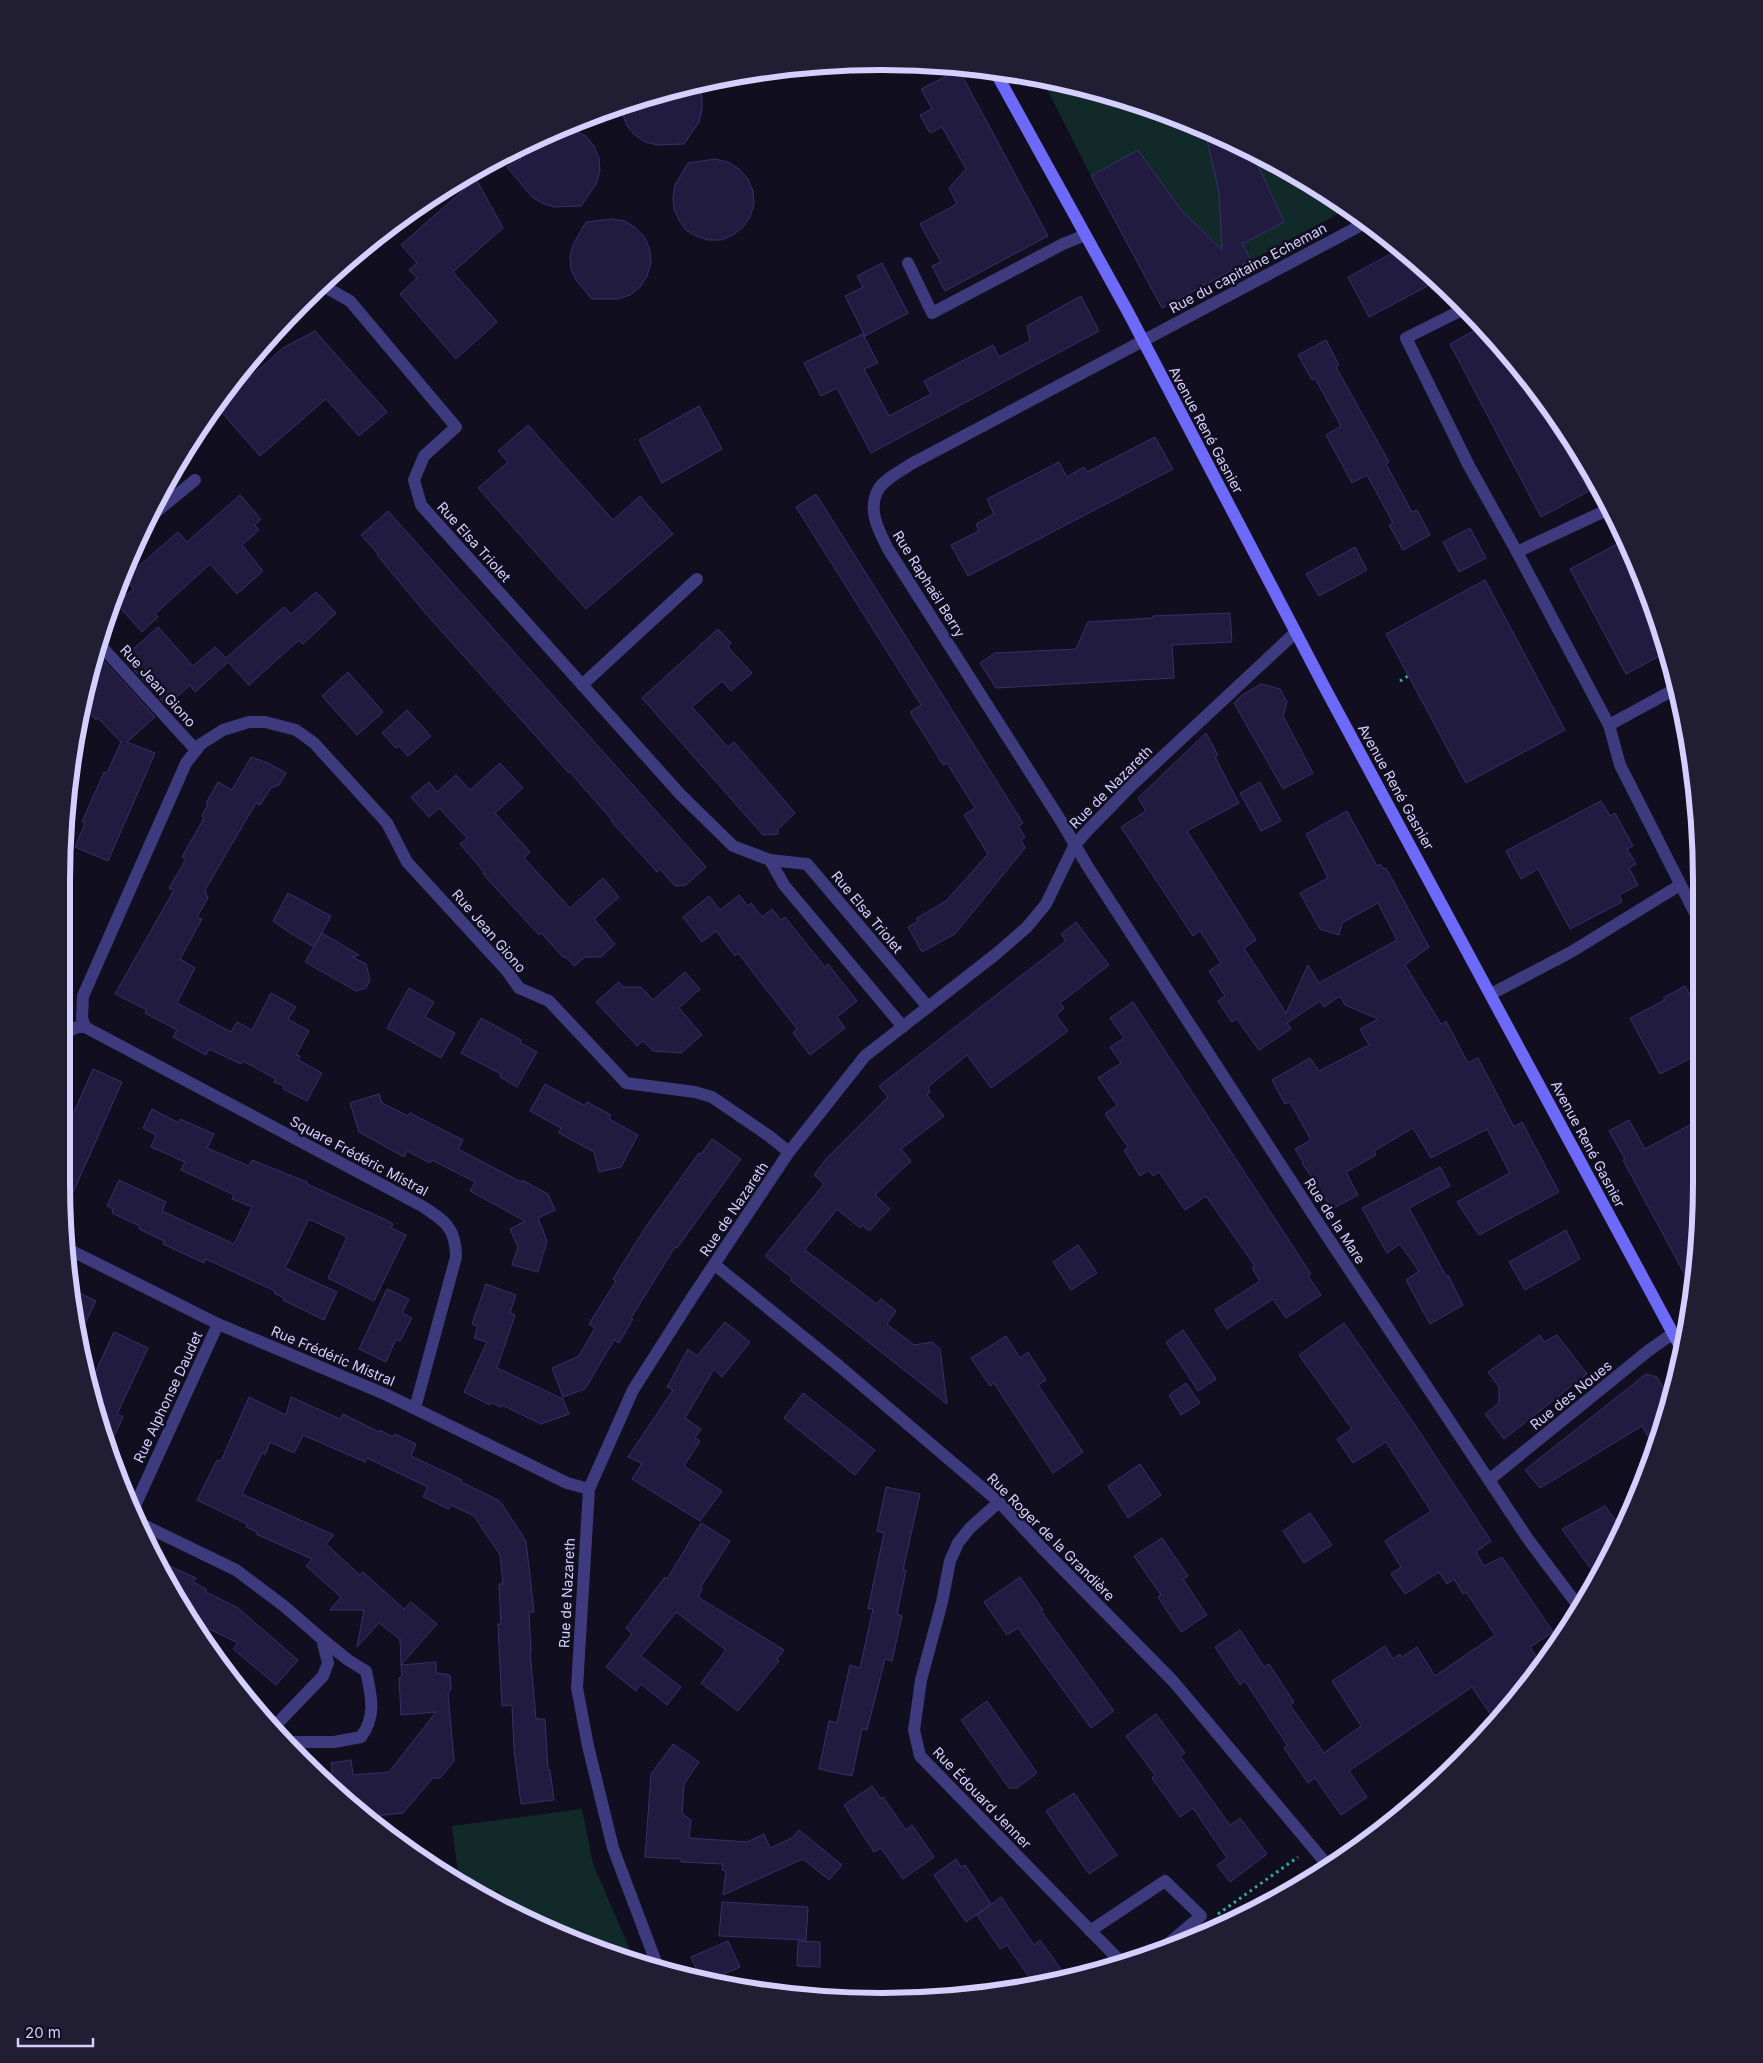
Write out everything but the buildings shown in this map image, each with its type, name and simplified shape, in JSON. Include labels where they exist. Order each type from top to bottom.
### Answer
[{"type":"main road","name":"Avenue René Gasnier","points":[[999,79],[1143,340],[1296,632],[1677,1342]]},
{"type":"street","name":"Rue du capitaine Echeman","points":[[1143,340],[1359,226]]},
{"type":"street","points":[[908,263],[932,313],[1063,244],[1085,235]]},
{"type":"street","name":"Rue Elsa Triolet","points":[[328,289],[350,300],[456,427],[424,456],[414,480],[421,506],[680,794],[733,846],[770,860],[807,864],[928,1007]]},
{"type":"street","points":[[1459,312],[1406,338],[1469,466],[1517,552],[1608,725],[1620,765],[1693,910]]},
{"type":"street","name":"Rue Raphaël Berry","points":[[1074,846],[1061,821],[888,549],[877,527],[874,509],[878,490],[893,476],[911,464],[1143,340]]},
{"type":"street","points":[[163,507],[195,480]]},
{"type":"street","points":[[1517,552],[1603,512]]},
{"type":"street","points":[[582,684],[697,579]]},
{"type":"street","name":"Rue de Nazareth","points":[[655,1960],[613,1848],[588,1746],[577,1688],[589,1489],[633,1390],[789,1152],[865,1056],[1027,927],[1046,904],[1074,846],[1131,786],[1296,632]]},
{"type":"street","name":"Rue Jean Giono","points":[[104,650],[196,750]]},
{"type":"street","points":[[1608,725],[1670,692]]},
{"type":"street","name":"Rue Jean Giono","points":[[85,1027],[82,1018],[82,996],[186,763],[201,744],[223,730],[249,722],[265,722],[296,730],[314,743],[387,823],[407,862],[507,971],[519,988],[549,1001],[626,1083],[695,1092],[712,1097],[789,1152]]},
{"type":"street","name":"Rue de la Mare","points":[[1074,846],[1320,1227],[1528,1539],[1575,1602]]},
{"type":"street","points":[[770,860],[784,885],[903,1027]]},
{"type":"street","points":[[1491,994],[1571,952],[1680,885]]},
{"type":"street","points":[[70,1031],[77,1027],[85,1027]]},
{"type":"street","name":"Square Frédéric Mistral","points":[[85,1027],[422,1206],[450,1228],[455,1238],[456,1257],[415,1408]]},
{"type":"street","name":"Rue Frédéric Mistral","points":[[74,1252],[218,1324],[415,1408],[567,1483],[589,1489]]},
{"type":"street","name":"Rue Roger de la Grandière","points":[[715,1265],[838,1365],[999,1502],[1172,1681],[1324,1861]]},
{"type":"street","name":"Rue Alphonse Daudet","points":[[137,1502],[218,1324]]},
{"type":"street","name":"Rue des Noues","points":[[1489,1480],[1648,1351],[1672,1334]]},
{"type":"street","name":"Rue Édouard Jenner","points":[[999,1502],[958,1543],[950,1561],[942,1602],[921,1680],[914,1730],[920,1756],[1117,1958]]},
{"type":"street","points":[[148,1527],[236,1570],[284,1606],[348,1660],[366,1671],[372,1701],[368,1727],[361,1737],[343,1740],[295,1742]]},
{"type":"street","points":[[277,1723],[323,1676],[328,1663],[322,1639]]},
{"type":"street","points":[[1090,1931],[1166,1881],[1201,1916],[1176,1937]]},
{"type":"path","points":[[1400,681],[1408,676]]},
{"type":"path","points":[[1213,1917],[1298,1857]]},
{"type":"green space","points":[[1046,87],[1092,98],[1142,113],[1192,132],[1240,154],[1287,179],[1340,213],[1162,308],[1091,176]]},
{"type":"green space","points":[[582,1809],[593,1864],[632,1953],[571,1931],[523,1909],[509,1902],[497,1890],[492,1893],[458,1873],[452,1826]]}]
